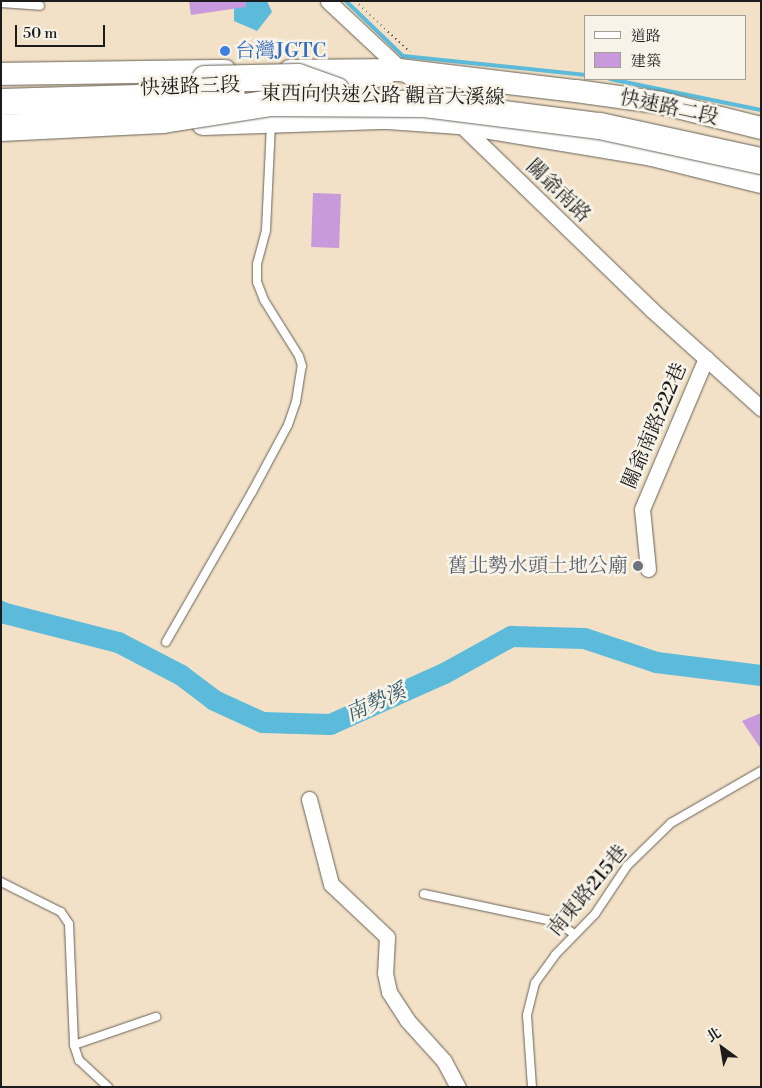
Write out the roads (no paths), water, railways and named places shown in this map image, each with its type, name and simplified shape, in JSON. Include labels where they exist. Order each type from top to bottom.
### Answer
[{"type":"highway","points":[[1,84],[298,77],[337,92]]},
{"type":"highway","name":"東西向快速公路 觀音大溪線","points":[[1,102],[337,92],[524,99],[730,135],[761,143]]},
{"type":"highway","name":"東西向快速公路 觀音大溪線","points":[[1,128],[163,120],[273,97],[425,104],[600,126],[761,162]]},
{"type":"main road","name":"快速路三段","points":[[1,140],[273,97],[404,61]]},
{"type":"main road","name":"快速路二段","points":[[404,61],[661,103],[761,128]]},
{"type":"main road","name":"快速路三段","points":[[1,74],[273,97],[313,119],[388,118],[459,123]]},
{"type":"main road","points":[[459,123],[652,155],[761,182]]},
{"type":"street","name":"關爺南路","points":[[328,1],[404,61],[459,123],[761,408]]},
{"type":"street","name":"快速路三段","points":[[1,92],[273,97]]},
{"type":"street","name":"快速路三段","points":[[1,120],[273,97]]},
{"type":"street","name":"關爺南路222巷","points":[[648,569],[642,509],[706,358]]},
{"type":"street","points":[[309,799],[331,884],[387,937],[385,973],[390,992],[407,1020],[444,1062],[458,1087]]},
{"type":"lane","points":[[1,3],[40,6]]},
{"type":"lane","points":[[166,642],[257,484],[288,425],[296,402],[302,366],[299,356],[264,300],[257,282],[257,264],[266,230],[273,97]]},
{"type":"lane","name":"南東路215巷","points":[[532,1087],[527,1015],[535,983],[574,934],[595,914],[627,866],[671,823],[761,771]]},
{"type":"lane","points":[[1,882],[61,912],[69,924],[74,1045],[79,1060],[108,1087]]},
{"type":"lane","points":[[424,894],[557,922],[574,934]]},
{"type":"lane","points":[[74,1045],[156,1017]]},
{"type":"water","points":[[234,1],[267,1],[272,12],[257,31],[234,21]]},
{"type":"water","points":[[1,600],[57,626],[1,621]]},
{"type":"waterway","points":[[346,1],[403,56],[584,75]]},
{"type":"waterway","points":[[615,80],[761,110]]},
{"type":"waterway","name":"南勢溪","points":[[1,612],[118,642],[181,675],[214,700],[262,722],[330,724],[444,673],[511,636],[584,638],[656,662],[761,675]]},
{"type":"place","name":"台灣JGTC","points":[[225,51]]},
{"type":"place","name":"舊北勢水頭土地公廟","points":[[638,566]]}]
